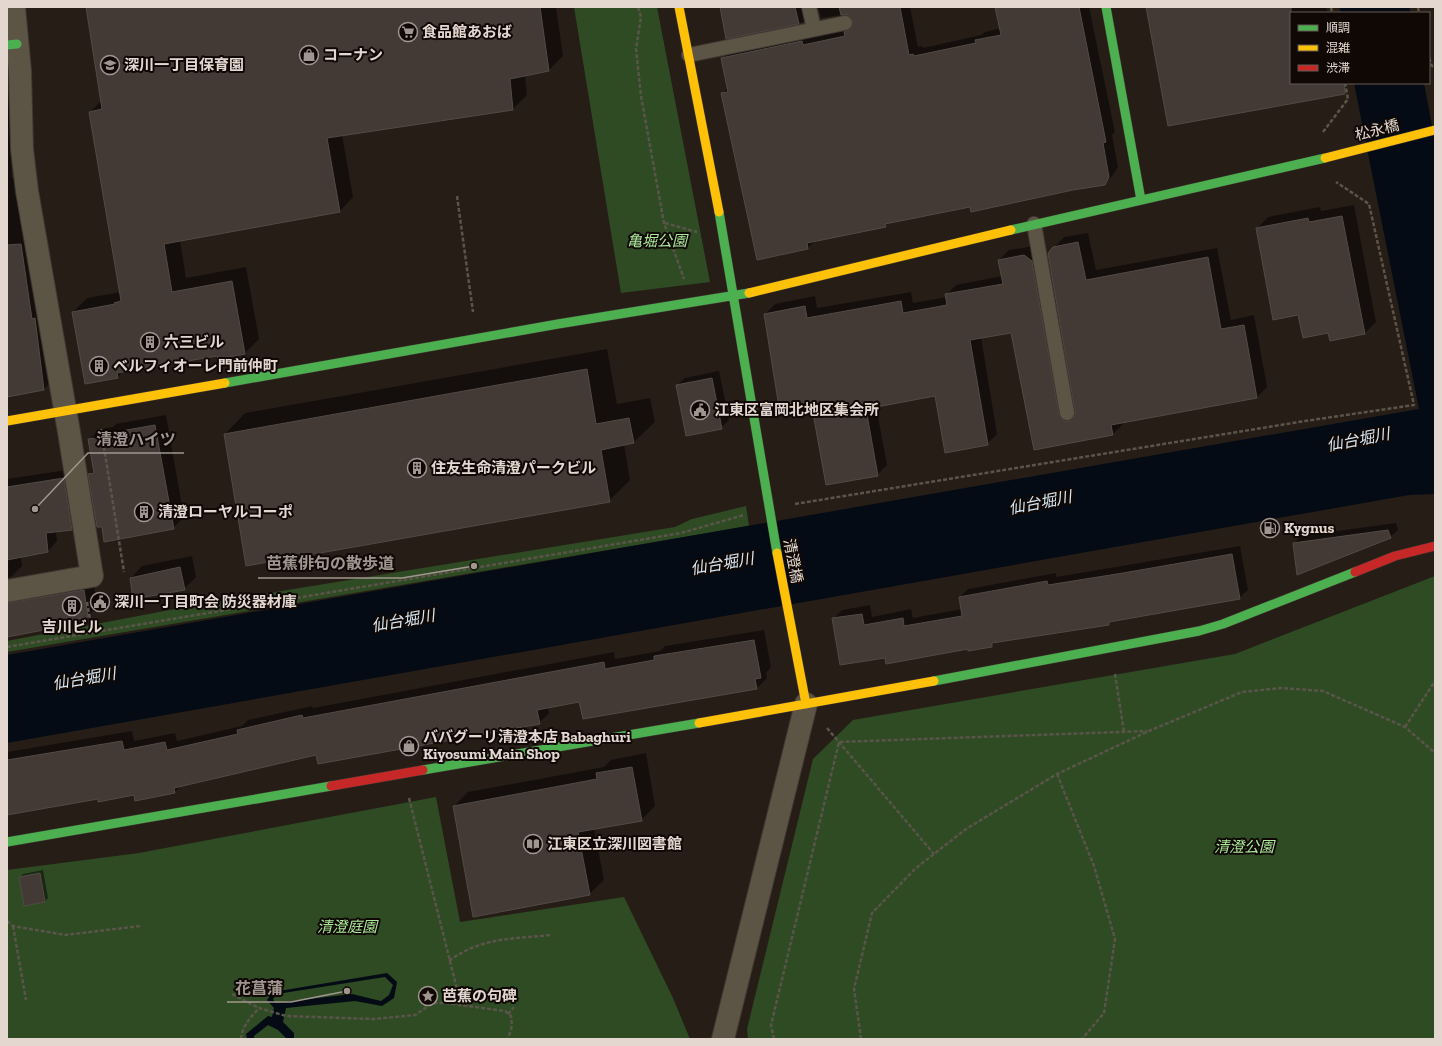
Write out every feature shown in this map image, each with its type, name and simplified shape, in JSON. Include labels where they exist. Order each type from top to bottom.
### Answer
[{"type":"street","points":[[7,591],[92,576],[66,410],[27,191],[22,149],[20,70],[12,44],[14,7]]},
{"type":"street","name":"清澄橋","points":[[679,7],[735,296],[770,515],[806,704]]},
{"type":"street","points":[[1106,7],[1141,200]]},
{"type":"street","name":"松永橋","points":[[7,421],[558,324],[735,296],[1034,224],[1325,158],[1435,130]]},
{"type":"street","points":[[7,842],[806,704],[1110,649],[1199,631],[1223,624],[1395,556],[1435,546]]},
{"type":"street","points":[[723,1039],[806,704]]},
{"type":"lane","points":[[809,7],[814,29]]},
{"type":"lane","points":[[689,55],[845,23]]},
{"type":"lane","points":[[1034,224],[1067,413]]},
{"type":"path","points":[[638,7],[641,18],[636,49],[641,96],[664,223],[685,280]]},
{"type":"path","points":[[1322,133],[1348,99],[1345,84]]},
{"type":"path","points":[[794,504],[1305,421],[1414,405],[1369,204],[1334,180]]},
{"type":"path","points":[[457,196],[474,316]]},
{"type":"path","points":[[664,223],[698,232]]},
{"type":"path","points":[[101,427],[124,572]]},
{"type":"path","points":[[7,647],[92,631],[681,533],[745,515]]},
{"type":"path","points":[[86,597],[92,631]]},
{"type":"path","points":[[1114,671],[1124,732]]},
{"type":"path","points":[[1405,727],[1435,681]]},
{"type":"path","points":[[861,1039],[854,989],[872,913],[916,868],[966,829],[1057,774],[1149,731],[1242,692],[1281,688],[1323,690],[1405,727],[1435,753]]},
{"type":"path","points":[[824,725],[832,723]]},
{"type":"path","points":[[822,732],[824,725]]},
{"type":"path","points":[[824,725],[934,854]]},
{"type":"path","points":[[839,742],[1149,731]]},
{"type":"path","points":[[774,1039],[771,1025],[839,742]]},
{"type":"path","points":[[1057,774],[1094,866],[1115,939],[1104,1013],[1082,1039]]},
{"type":"path","points":[[408,796],[457,989],[471,1006]]},
{"type":"path","points":[[7,921],[13,926],[65,935],[140,926]]},
{"type":"path","points":[[13,926],[26,1000]]},
{"type":"path","points":[[449,960],[460,952],[487,941],[551,935]]},
{"type":"path","points":[[232,994],[260,1008],[286,1016],[374,1019],[415,1015],[433,1003],[471,1006],[505,1011],[511,1016],[512,1026],[508,1039]]},
{"type":"path","points":[[508,1014],[514,1007]]},
{"type":"path","points":[[241,1039],[249,1019],[260,1008]]},
{"type":"green space","name":"亀堀公園","points":[[574,7],[657,7],[710,282],[621,293]]},
{"type":"green space","points":[[746,506],[749,526],[7,652],[7,641],[196,605],[675,527],[692,519]]},
{"type":"green space","name":"清澄公園","points":[[1435,576],[1435,1039],[748,1039],[747,1029],[813,759],[853,720],[1235,654]]},
{"type":"green space","name":"清澄庭園","points":[[436,797],[460,922],[624,897],[673,998],[690,1039],[7,1039],[7,870],[139,853]]},
{"type":"water","points":[[1339,7],[1409,7],[1411,12],[1341,12]]},
{"type":"water","name":"仙台堀川","points":[[1354,84],[1424,84],[1435,142],[1435,494],[1409,495],[7,743],[7,655],[1419,409]]},
{"type":"water","points":[[387,973],[397,982],[394,998],[382,1006],[355,1001],[286,1008],[283,1022],[294,1033],[294,1039],[287,1039],[278,1030],[268,1025],[254,1036],[254,1039],[247,1039],[246,1034],[268,1016],[272,1017],[274,1008],[267,1000],[273,992]],"holes":[[[385,977],[393,985],[389,995],[381,1001],[352,994],[275,1003],[273,999],[277,994]]]},
{"type":"building","points":[[86,7],[540,7],[549,71],[510,79],[513,110],[327,138],[340,212],[164,244],[172,292],[232,281],[245,354],[218,359],[217,356],[117,373],[118,378],[85,384],[72,312],[115,304],[114,303],[121,301],[89,112],[102,109]]},
{"type":"building","points":[[720,7],[795,7],[799,24],[726,39]]},
{"type":"building","points":[[839,7],[900,7],[909,55],[913,54],[914,56],[976,43],[975,40],[1001,35],[995,7],[1079,7],[1106,142],[1103,143],[1109,177],[1105,185],[1073,190],[971,212],[970,207],[885,224],[886,227],[807,243],[808,249],[757,260],[721,93],[728,92],[721,58],[802,41],[803,45],[845,36],[844,32],[851,29],[853,21],[848,15],[841,15]]},
{"type":"building","points":[[1146,7],[1291,7],[1290,84],[1344,84],[1345,94],[1168,126]]},
{"type":"building","points":[[1342,216],[1365,334],[1330,341],[1328,333],[1303,338],[1298,315],[1273,320],[1256,228],[1308,218],[1309,222]]},
{"type":"building","points":[[1078,242],[1086,280],[1208,257],[1221,329],[1244,325],[1257,398],[1111,425],[1113,435],[1034,450],[1011,333],[970,340],[988,445],[945,453],[935,396],[866,409],[878,476],[826,485],[811,402],[779,407],[764,314],[805,306],[807,318],[901,301],[903,313],[947,305],[945,294],[1003,284],[998,260],[1024,255],[1032,261],[1059,414],[1064,421],[1069,421],[1075,416],[1075,412],[1048,253],[1053,247]]},
{"type":"building","points":[[21,244],[32,319],[35,318],[44,390],[7,397],[7,245]]},
{"type":"building","name":"住友生命清澄パークビル","points":[[587,369],[596,424],[629,418],[634,443],[601,450],[610,502],[246,566],[224,434]]},
{"type":"building","points":[[712,378],[722,429],[686,436],[676,385]]},
{"type":"building","name":"清澄ローヤルコーポ","points":[[155,425],[174,529],[104,542],[102,527],[97,527],[88,474],[94,473],[88,439],[104,437],[104,434]]},
{"type":"building","points":[[64,478],[72,530],[46,533],[48,552],[7,560],[7,487]]},
{"type":"building","points":[[1388,530],[1391,538],[1297,575],[1293,543]]},
{"type":"building","points":[[1232,554],[1240,599],[1109,622],[1109,625],[992,643],[992,647],[968,651],[968,649],[886,664],[885,658],[840,665],[832,618],[862,614],[864,625],[903,618],[904,626],[962,616],[959,597],[1047,581],[1048,585]]},
{"type":"building","points":[[180,567],[185,590],[133,599],[130,578]]},
{"type":"building","points":[[84,590],[88,617],[58,623],[59,627],[7,637],[7,603]]},
{"type":"building","points":[[754,640],[761,678],[755,679],[757,689],[583,719],[579,702],[537,710],[540,724],[318,764],[316,755],[174,788],[175,793],[135,801],[134,795],[98,802],[98,799],[7,815],[7,760],[122,741],[124,750],[165,742],[167,750],[238,734],[237,730],[302,715],[303,718],[604,662],[605,669],[654,660],[654,656]]},
{"type":"building","points":[[632,767],[642,821],[578,832],[590,895],[473,917],[453,806],[597,779],[596,773]]},
{"type":"building","points":[[40,873],[45,902],[24,906],[19,877]]},
{"type":"traffic: fast","points":[[1106,7],[1141,200]]},
{"type":"traffic: fast","points":[[7,45],[17,44]]},
{"type":"traffic: fast","points":[[1011,230],[1325,158]]},
{"type":"traffic: fast","points":[[719,212],[777,553]]},
{"type":"traffic: fast","points":[[225,383],[558,324],[749,293]]},
{"type":"traffic: fast","points":[[934,681],[1199,631],[1223,624],[1355,572]]},
{"type":"traffic: fast","points":[[423,770],[699,723]]},
{"type":"traffic: fast","points":[[7,842],[331,786]]},
{"type":"traffic: slow","points":[[679,7],[719,212]]},
{"type":"traffic: slow","points":[[1325,158],[1435,130]]},
{"type":"traffic: slow","points":[[749,293],[1011,230]]},
{"type":"traffic: slow","points":[[7,421],[225,383]]},
{"type":"traffic: slow","points":[[777,553],[806,704]]},
{"type":"traffic: slow","points":[[699,723],[934,681]]},
{"type":"traffic: jam","points":[[1355,572],[1395,556],[1435,546]]},
{"type":"traffic: jam","points":[[331,786],[423,770]]},
{"type":"place","name":"食品館あおば","points":[[408,32]]},
{"type":"place","name":"コーナン","points":[[309,55]]},
{"type":"place","name":"深川一丁目保育園","points":[[110,65]]},
{"type":"place","name":"六三ビル","points":[[150,342]]},
{"type":"place","name":"ベルフィオーレ門前仲町","points":[[99,366]]},
{"type":"place","name":"江東区富岡北地区集会所","points":[[700,410]]},
{"type":"place","name":"住友生命清澄パークビル","points":[[417,468]]},
{"type":"place","name":"清澄ハイツ","points":[[35,509]]},
{"type":"place","name":"清澄ローヤルコーポ","points":[[144,512]]},
{"type":"place","name":"Kygnus","points":[[1270,528]]},
{"type":"place","name":"芭蕉俳句の散歩道","points":[[474,566]]},
{"type":"place","name":"深川一丁目町会 防災器材庫","points":[[100,602]]},
{"type":"place","name":"吉川ビル","points":[[72,606]]},
{"type":"place","name":"ババグーリ清澄本店 Babaghuri Kiyosumi Main Shop","points":[[409,746]]},
{"type":"place","name":"江東区立深川図書館","points":[[533,844]]},
{"type":"place","name":"花菖蒲","points":[[347,991]]},
{"type":"place","name":"芭蕉の句碑","points":[[428,996]]}]
